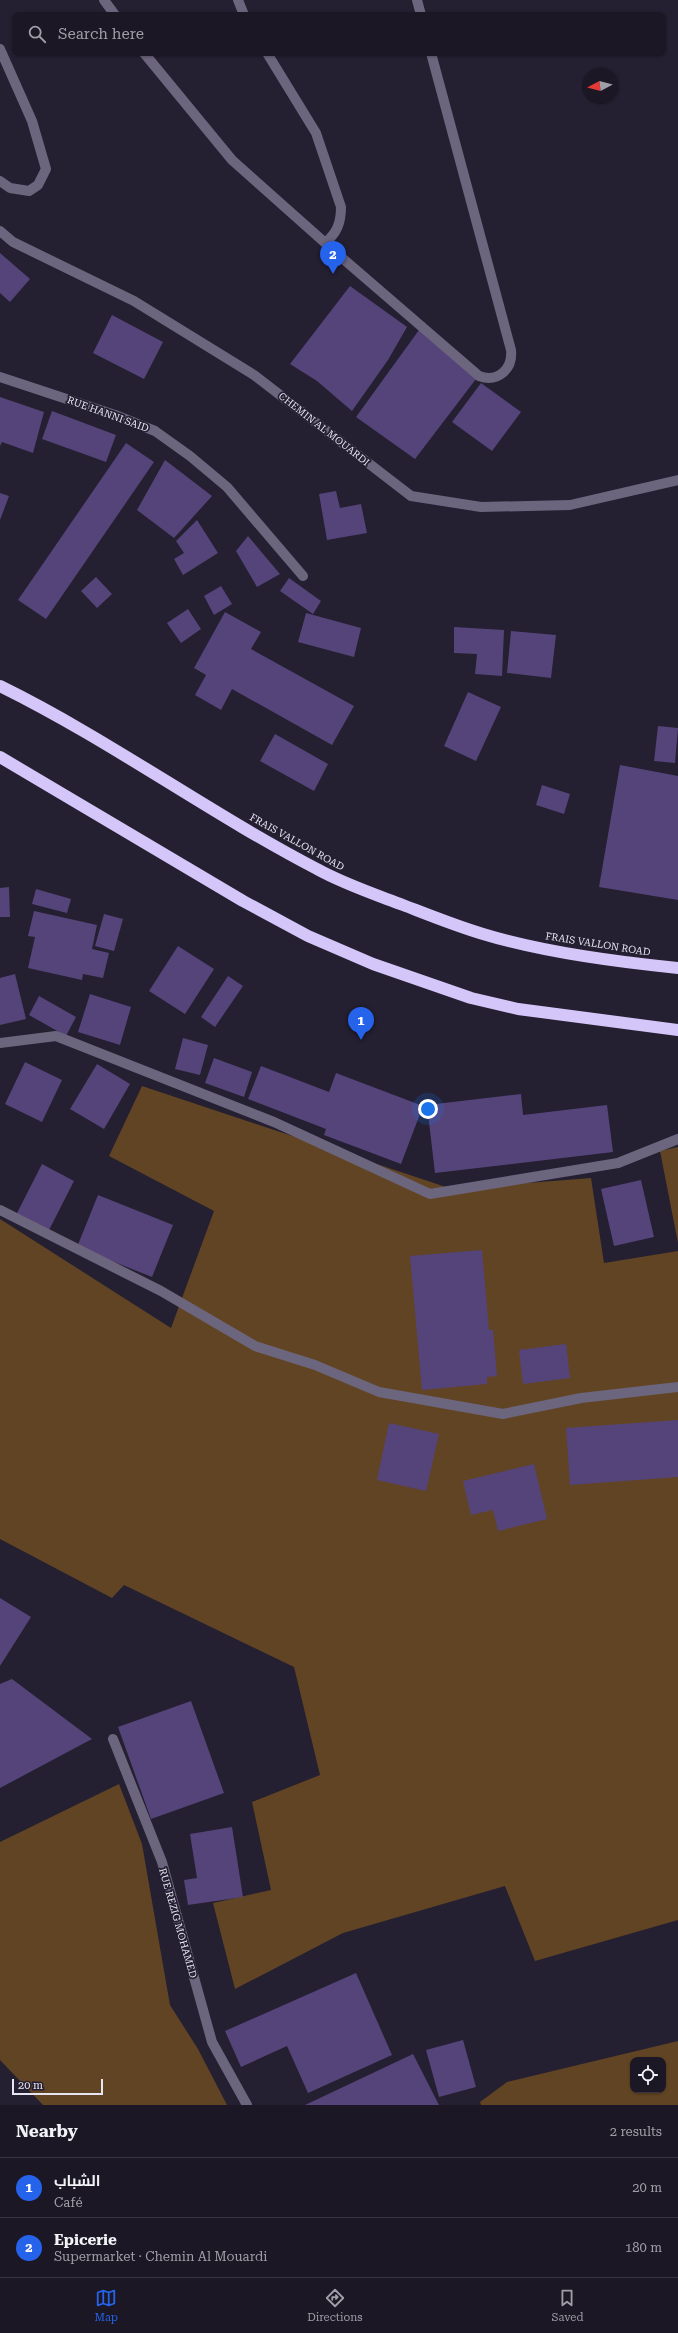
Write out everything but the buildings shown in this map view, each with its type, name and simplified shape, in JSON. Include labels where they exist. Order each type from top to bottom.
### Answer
[{"type":"highway","name":"FRAIS VALLON ROAD","points":[[0,686],[148,768],[256,835],[310,866],[363,890],[458,926],[508,941],[595,957],[678,968]]},
{"type":"highway","points":[[0,758],[243,901],[308,936],[373,964],[471,998],[518,1009],[678,1030]]},
{"type":"street","points":[[104,0],[113,12]]},
{"type":"street","points":[[238,0],[243,12]]},
{"type":"street","points":[[417,0],[420,12]]},
{"type":"street","points":[[0,49],[32,121],[46,169],[38,185],[29,191],[10,188],[0,181]]},
{"type":"street","points":[[146,56],[232,160],[325,244],[480,376],[494,377],[504,373],[510,365],[511,350],[432,56]]},
{"type":"street","points":[[269,56],[316,132],[341,207],[341,220],[337,232],[325,244]]},
{"type":"street","name":"CHEMIN AL MOUARDI","points":[[0,231],[13,242],[134,300],[254,375],[411,496],[481,508],[570,505],[678,480]]},
{"type":"street","name":"RUE HANNI SAID","points":[[0,376],[115,415],[155,431],[190,456],[227,487],[303,576]]},
{"type":"street","points":[[0,1043],[56,1036],[274,1122],[430,1194],[618,1163],[678,1139]]},
{"type":"street","points":[[0,1210],[161,1291],[255,1346],[314,1365],[379,1392],[503,1414],[581,1398],[678,1387]]},
{"type":"street","name":"RUE REZIG MOHAMED","points":[[113,1739],[162,1862],[212,2042],[247,2105]]},
{"type":"shaded area","points":[[142,1086],[452,1189],[591,1178],[604,1263],[678,1251],[678,1920],[535,1961],[505,1886],[343,1933],[235,1989],[213,1903],[271,1890],[252,1802],[320,1775],[294,1667],[124,1585],[112,1598],[0,1539],[0,1219],[171,1328],[214,1211],[109,1156]]},
{"type":"shaded area","points":[[678,1147],[678,1243],[660,1151]]},
{"type":"shaded area","points":[[119,1784],[142,1844],[170,2005],[198,2049],[227,2105],[43,2105],[0,2060],[0,1842]]},
{"type":"shaded area","points":[[678,2041],[678,2105],[481,2105],[480,2102],[507,2082]]},
{"type":"place","name":"Epicerie","points":[[333,274]]},
{"type":"place","name":"الشباب","points":[[361,1040]]}]
